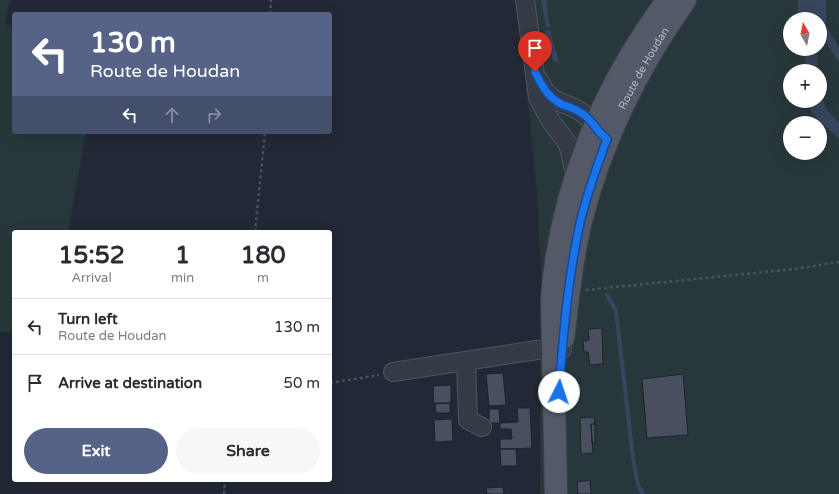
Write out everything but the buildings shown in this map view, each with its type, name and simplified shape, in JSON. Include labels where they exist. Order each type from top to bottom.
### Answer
[{"type":"main road","name":"Route de Houdan","points":[[556,494],[557,349],[561,290],[560,236],[576,177],[597,134],[610,92],[630,55],[668,0]]},
{"type":"main road","name":"Route de Houdan","points":[[561,290],[589,190],[597,134],[622,106],[650,53],[685,0]]},
{"type":"street","name":"Route de Houdan","points":[[525,0],[538,97],[550,120],[559,130],[570,150],[576,177]]},
{"type":"street","name":"Route de Houdan","points":[[535,72],[550,96],[558,102],[582,113],[597,134]]},
{"type":"street","points":[[569,107],[596,102],[610,92]]},
{"type":"street","points":[[559,130],[569,135],[597,134]]},
{"type":"street","points":[[393,372],[537,350],[557,349]]},
{"type":"street","points":[[466,361],[468,420],[482,427]]},
{"type":"path","points":[[270,12],[271,0]]},
{"type":"path","points":[[255,230],[265,134]]},
{"type":"path","points":[[561,290],[795,269],[839,262]]},
{"type":"path","points":[[332,384],[393,372]]},
{"type":"path","points":[[224,494],[225,482]]},
{"type":"shaded area","points":[[0,0],[10,0],[5,24],[12,26],[12,134],[86,134],[68,230],[12,230],[12,332],[0,332]]},
{"type":"shaded area","points":[[517,0],[839,0],[839,494],[540,494],[541,271],[537,192]]},
{"type":"water","points":[[541,0],[547,0],[548,20],[551,27],[546,27]]},
{"type":"water","points":[[810,0],[826,0],[826,12],[805,12],[813,11]]},
{"type":"water","points":[[827,28],[839,47],[839,62],[827,44]]},
{"type":"water","points":[[550,30],[559,62],[554,62],[544,31]]},
{"type":"water","points":[[805,56],[817,56],[817,64],[805,64]]},
{"type":"water","points":[[810,108],[826,108],[839,123],[839,139],[827,127],[827,116],[815,116]]},
{"type":"waterway","points":[[810,0],[810,12]]},
{"type":"waterway","points":[[607,295],[616,311],[633,458],[638,485],[643,494]]},
{"type":"route","points":[[535,72],[540,83],[554,100],[582,113],[589,119],[597,131],[607,139],[589,190],[580,223],[564,332],[559,392]]}]
